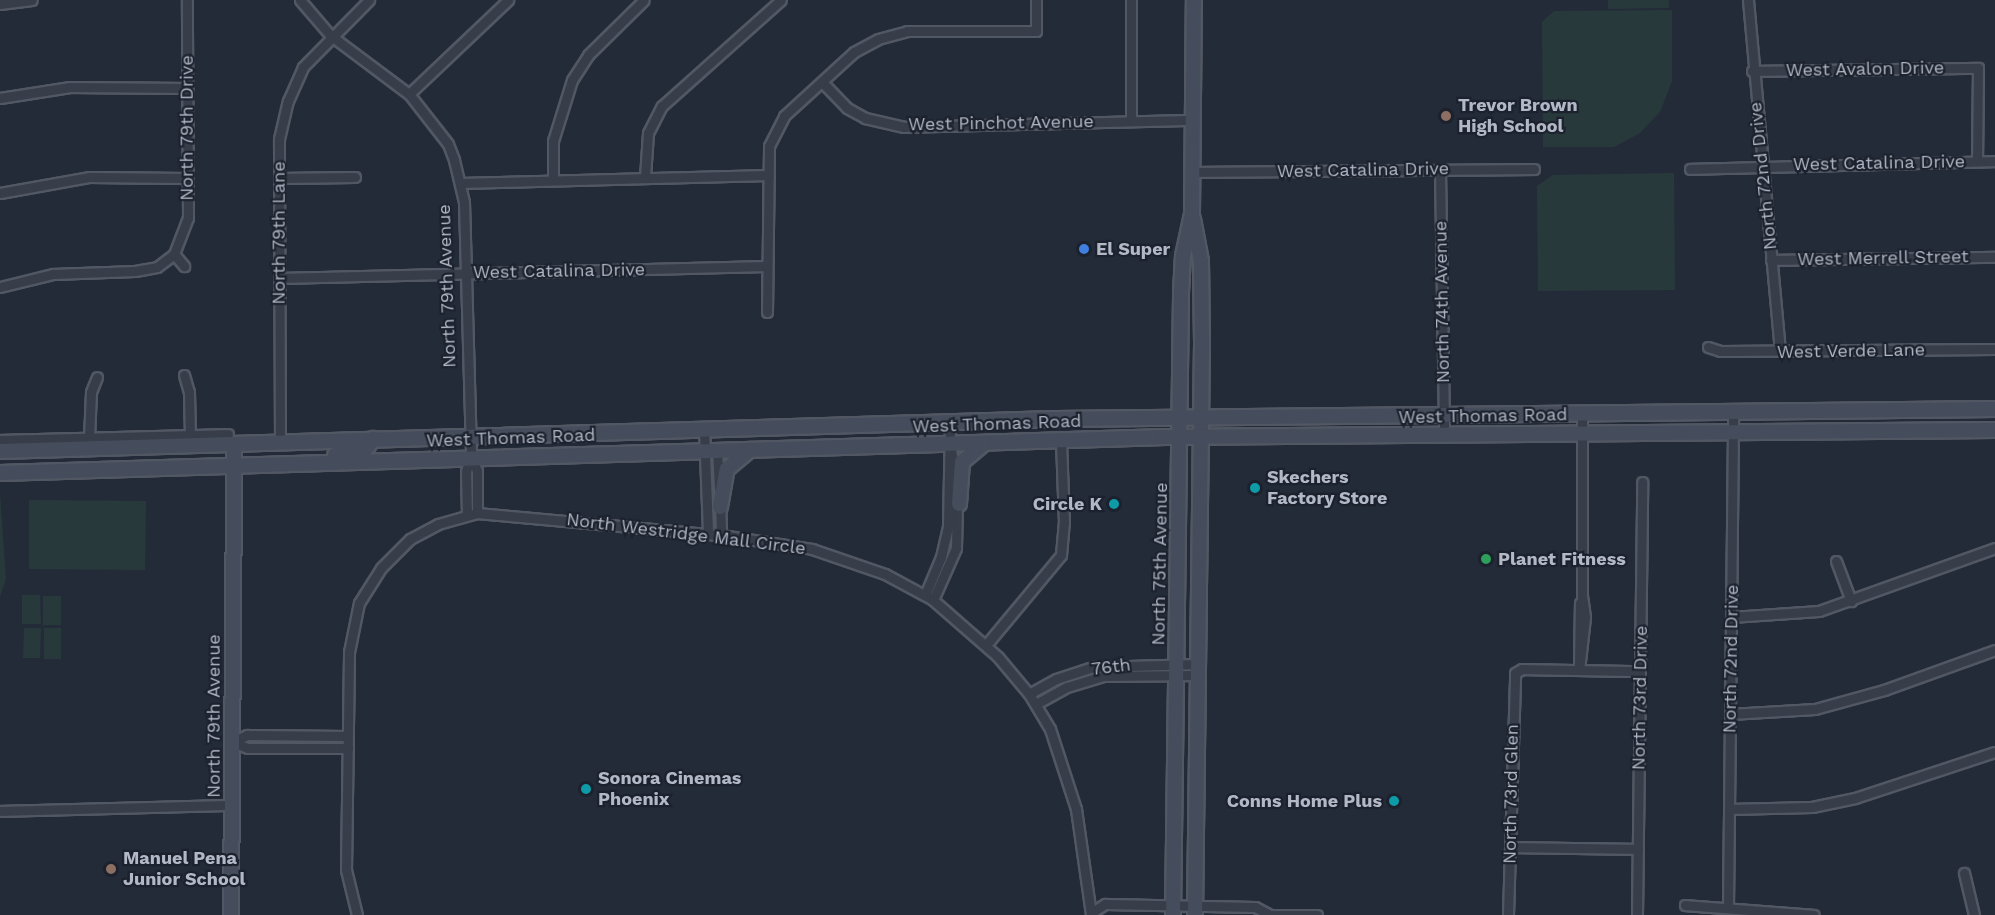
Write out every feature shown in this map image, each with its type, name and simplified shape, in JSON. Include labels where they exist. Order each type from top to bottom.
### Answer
[{"type":"main road","name":"North 75th Avenue","points":[[1173,910],[1183,256],[1192,214],[1194,0]]},
{"type":"main road","name":"North 75th Avenue","points":[[1192,214],[1202,261],[1195,911]]},
{"type":"main road","name":"West Thomas Road","points":[[0,451],[231,440],[280,444],[470,434],[1180,417],[1582,411],[1995,410]]},
{"type":"main road","points":[[710,428],[711,450]]},
{"type":"main road","name":"West Thomas Road","points":[[0,473],[234,468],[471,456],[1180,437],[1995,430]]},
{"type":"main road","points":[[296,465],[365,450],[373,439]]},
{"type":"main road","name":"North 79th Avenue","points":[[231,440],[234,468],[231,915]]},
{"type":"main road","points":[[959,504],[962,462],[986,442]]},
{"type":"main road","points":[[720,507],[727,469],[742,454],[757,448]]},
{"type":"street","points":[[0,4],[32,0]]},
{"type":"street","name":"North 79th Drive","points":[[174,254],[188,218],[186,178],[187,0]]},
{"type":"street","name":"North 79th Avenue","points":[[300,0],[330,35],[409,94],[448,144],[464,202],[471,456],[477,471],[472,513]]},
{"type":"street","name":"North 79th Lane","points":[[280,444],[279,139],[288,101],[303,67],[330,35],[369,0]]},
{"type":"street","points":[[409,94],[508,0]]},
{"type":"street","points":[[553,179],[553,141],[572,80],[588,55],[644,0]]},
{"type":"street","points":[[645,177],[648,133],[662,106],[781,0]]},
{"type":"street","points":[[767,312],[769,146],[784,116],[854,52],[878,39],[907,32],[1036,31],[1036,0]]},
{"type":"street","points":[[1131,0],[1131,120]]},
{"type":"street","name":"North 72nd Drive","points":[[1748,0],[1752,71],[1780,351]]},
{"type":"street","name":"West Avalon Drive","points":[[1752,71],[1978,68],[1977,161]]},
{"type":"street","name":"West Pinchot Avenue","points":[[822,82],[848,108],[865,118],[904,127],[1194,120]]},
{"type":"street","points":[[0,98],[70,87],[186,88]]},
{"type":"street","name":"West Catalina Drive","points":[[1690,169],[1761,165],[1995,161]]},
{"type":"street","name":"West Catalina Drive","points":[[1193,172],[1534,169]]},
{"type":"street","name":"North 74th Avenue","points":[[1440,170],[1444,435]]},
{"type":"street","points":[[460,183],[769,175]]},
{"type":"street","points":[[0,193],[89,177],[186,178]]},
{"type":"street","points":[[279,178],[355,177]]},
{"type":"street","points":[[0,287],[53,274],[135,271],[157,267],[174,254],[184,266]]},
{"type":"street","name":"West Merrell Street","points":[[1771,260],[1995,257]]},
{"type":"street","name":"West Catalina Drive","points":[[279,278],[767,266]]},
{"type":"street","name":"West Verde Lane","points":[[1708,346],[1720,351],[1995,349]]},
{"type":"street","points":[[184,375],[189,392],[190,435]]},
{"type":"street","points":[[89,438],[91,392],[97,377]]},
{"type":"street","name":"North 72nd Drive","points":[[1728,908],[1733,410]]},
{"type":"street","points":[[1582,411],[1580,670],[1640,671]]},
{"type":"street","points":[[929,597],[954,556],[959,504],[950,443],[950,422]]},
{"type":"street","name":"West Thomas Road","points":[[0,440],[190,435],[231,440]]},
{"type":"street","points":[[986,645],[1061,555],[1064,522],[1061,440]]},
{"type":"street","points":[[929,597],[946,537],[946,457],[950,443]]},
{"type":"street","points":[[711,450],[720,507],[721,535]]},
{"type":"street","points":[[708,534],[711,450]]},
{"type":"street","name":"North 73rd Drive","points":[[1637,915],[1642,482]]},
{"type":"street","name":"North Westridge Mall Circle","points":[[357,915],[346,870],[350,646],[359,603],[381,568],[410,539],[472,513],[721,535],[828,553],[885,574],[929,597],[986,645],[1036,704],[1071,788],[1092,912]]},
{"type":"street","points":[[1731,617],[1819,611],[1995,548]]},
{"type":"street","points":[[1836,561],[1851,601]]},
{"type":"street","points":[[1730,714],[1815,709],[1884,690],[1995,650]]},
{"type":"street","name":"76th","points":[[1029,694],[1056,680],[1094,667],[1198,669]]},
{"type":"street","name":"76th","points":[[1036,704],[1097,677],[1177,669]]},
{"type":"street","name":"North 73rd Glen","points":[[1508,915],[1515,673],[1522,669],[1580,670]]},
{"type":"street","points":[[232,742],[248,748],[348,742]]},
{"type":"street","points":[[1729,809],[1802,808],[1855,798],[1995,752]]},
{"type":"street","points":[[0,812],[232,805]]},
{"type":"street","points":[[1510,848],[1638,849]]},
{"type":"street","points":[[1964,873],[1974,915]]},
{"type":"street","points":[[1092,912],[1105,904],[1195,911],[1255,907],[1267,915],[1317,915]]},
{"type":"street","points":[[1685,905],[1814,915]]},
{"type":"shaded area","points":[[1608,0],[1669,0],[1669,8],[1608,9]]},
{"type":"shaded area","points":[[1672,10],[1672,81],[1660,112],[1640,133],[1614,147],[1543,147],[1542,22],[1554,11]]},
{"type":"shaded area","points":[[1674,173],[1675,290],[1538,291],[1537,186],[1553,175]]},
{"type":"shaded area","points":[[0,493],[6,579],[0,597]]},
{"type":"shaded area","points":[[29,500],[146,501],[145,570],[29,569]]},
{"type":"shaded area","points":[[22,595],[40,595],[41,624],[22,624]]},
{"type":"shaded area","points":[[43,596],[61,596],[61,625],[43,625]]},
{"type":"shaded area","points":[[24,628],[41,628],[40,658],[23,658]]},
{"type":"shaded area","points":[[44,628],[61,628],[61,659],[44,659]]},
{"type":"place","name":"Trevor Brown High School","points":[[1446,116]]},
{"type":"place","name":"El Super","points":[[1084,249]]},
{"type":"place","name":"Skechers Factory Store","points":[[1255,488]]},
{"type":"place","name":"Circle K","points":[[1114,504]]},
{"type":"place","name":"Planet Fitness","points":[[1486,559]]},
{"type":"place","name":"Sonora Cinemas Phoenix","points":[[586,789]]},
{"type":"place","name":"Conns Home Plus","points":[[1394,801]]},
{"type":"place","name":"Manuel Pena Junior School","points":[[111,869]]}]
